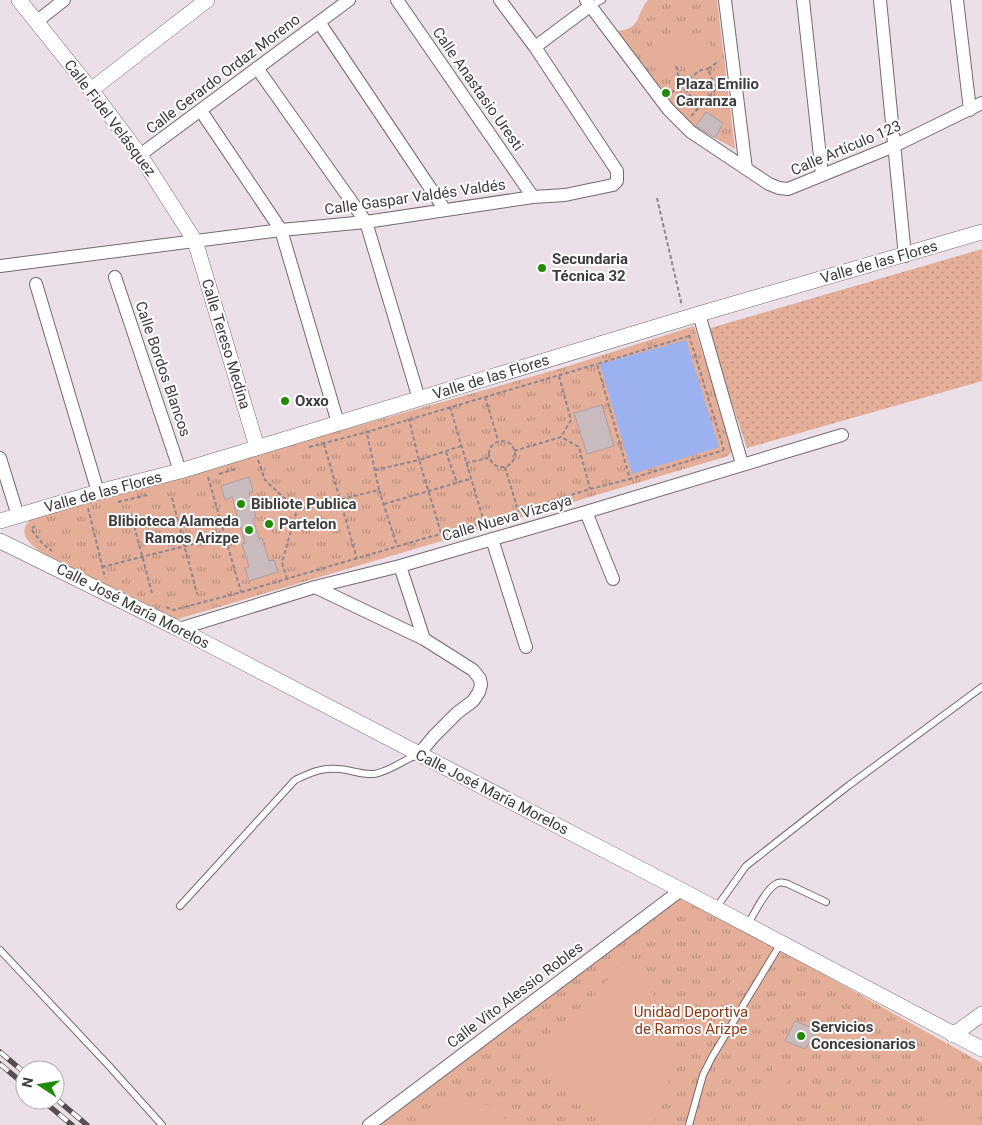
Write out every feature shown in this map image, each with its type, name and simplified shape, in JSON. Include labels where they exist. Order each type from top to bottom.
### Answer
[{"type":"street","name":"Calle Fidel Velásquez","points":[[19,0],[140,155],[194,241]]},
{"type":"street","points":[[36,22],[64,0]]},
{"type":"street","points":[[91,90],[207,0]]},
{"type":"street","name":"Calle Gerardo Ordaz Moreno","points":[[140,155],[348,0]]},
{"type":"street","name":"Calle Anastasio Uresti","points":[[397,0],[533,197]]},
{"type":"street","name":"Calle Gaspar Valdés Valdés","points":[[0,266],[281,230],[366,222],[565,194],[613,185],[617,181],[617,171],[535,47],[500,0]]},
{"type":"street","points":[[725,0],[746,169]]},
{"type":"street","points":[[803,0],[822,175]]},
{"type":"street","points":[[880,0],[905,256]]},
{"type":"street","points":[[957,0],[970,110]]},
{"type":"street","points":[[535,47],[588,3]]},
{"type":"street","name":"Calle Artículo 123","points":[[588,3],[661,100],[691,132],[769,184],[779,188],[788,189],[894,146],[982,103]]},
{"type":"street","points":[[319,22],[445,210]]},
{"type":"street","points":[[258,68],[366,222],[419,399]]},
{"type":"street","points":[[201,111],[281,230],[338,423]]},
{"type":"street","name":"Valle de las Flores","points":[[0,521],[98,492],[257,453],[338,423],[692,316],[905,256],[982,232]]},
{"type":"street","name":"Calle Tereso Medina","points":[[194,241],[257,453]]},
{"type":"street","name":"Calle Bordos Blancos","points":[[115,277],[180,471]]},
{"type":"street","points":[[36,284],[98,492]]},
{"type":"street","points":[[692,316],[742,464]]},
{"type":"street","name":"Calle Nueva Vizcaya","points":[[179,629],[315,587],[400,566],[842,435]]},
{"type":"street","points":[[0,458],[18,516]]},
{"type":"street","points":[[586,512],[613,579]]},
{"type":"street","points":[[492,539],[526,647]]},
{"type":"street","name":"Calle José María Morelos","points":[[0,541],[179,629],[982,1049]]},
{"type":"street","points":[[400,566],[424,639]]},
{"type":"street","points":[[315,587],[424,639],[472,670],[480,679],[480,692],[434,736],[419,754]]},
{"type":"street","name":"Calle Vito Alessio Robles","points":[[369,1125],[681,890]]},
{"type":"street","points":[[952,1035],[982,1014]]},
{"type":"lane","points":[[588,3],[602,0]]},
{"type":"lane","points":[[716,909],[746,866],[848,786],[982,687]]},
{"type":"lane","points":[[180,906],[295,780],[318,769],[339,769],[356,773],[374,774],[387,770],[419,754]]},
{"type":"lane","points":[[748,925],[769,890],[782,882],[826,902]]},
{"type":"lane","points":[[689,1125],[698,1092],[712,1057],[781,943]]},
{"type":"lane","points":[[0,950],[162,1125]]},
{"type":"path","points":[[661,100],[678,87],[678,82],[682,79],[688,79],[701,70],[708,69],[718,61],[724,60]]},
{"type":"path","points":[[676,66],[678,75],[682,79]]},
{"type":"path","points":[[690,117],[716,89],[708,69]]},
{"type":"path","points":[[685,90],[690,87],[691,82],[688,79]]},
{"type":"path","points":[[678,87],[681,90],[685,90],[699,107]]},
{"type":"path","points":[[160,604],[173,610],[242,592],[724,450],[689,336],[692,316],[657,198]]},
{"type":"path","points":[[498,441],[485,397],[689,336]]},
{"type":"path","points":[[597,364],[630,479]]},
{"type":"path","points":[[514,451],[561,437],[570,420],[559,375]]},
{"type":"path","points":[[450,407],[484,522]]},
{"type":"path","points":[[409,419],[441,533]]},
{"type":"path","points":[[366,432],[379,490],[397,546]]},
{"type":"path","points":[[561,437],[578,447],[590,489]]},
{"type":"path","points":[[505,467],[494,464],[489,458],[491,446],[498,441],[506,442],[514,451]]},
{"type":"path","points":[[324,444],[357,559]]},
{"type":"path","points":[[374,470],[419,460],[461,446]]},
{"type":"path","points":[[446,451],[457,482]]},
{"type":"path","points":[[505,467],[512,462],[514,451]]},
{"type":"path","points":[[257,453],[265,480],[298,510]]},
{"type":"path","points":[[466,463],[489,458]]},
{"type":"path","points":[[505,467],[517,507]]},
{"type":"path","points":[[208,477],[242,592]]},
{"type":"path","points":[[384,504],[471,479]]},
{"type":"path","points":[[298,510],[379,490]]},
{"type":"path","points":[[172,498],[197,594]]},
{"type":"path","points":[[88,508],[105,579]]},
{"type":"path","points":[[287,579],[282,562],[298,510]]},
{"type":"path","points":[[131,514],[152,593]]},
{"type":"path","points":[[35,525],[31,529],[42,543],[57,554]]},
{"type":"path","points":[[102,567],[225,536]]},
{"type":"path","points":[[98,575],[108,581]]},
{"type":"green space","points":[[648,0],[717,0],[735,149],[677,117],[617,31],[625,30],[634,24]]},
{"type":"green space","points":[[705,33],[706,43],[710,44],[710,54],[706,55],[708,63],[653,66],[652,57],[649,56],[649,47],[652,46],[651,37]]},
{"type":"green space","points":[[982,249],[982,381],[747,448],[707,329]]},
{"type":"green space","points":[[694,326],[733,449],[728,456],[175,620],[55,561],[29,542],[25,536],[24,530],[34,517],[562,368]]},
{"type":"green space","name":"Unidad Deportiva de Ramos Arizpe","points":[[682,895],[982,1063],[982,1125],[377,1125]]},
{"type":"green space","points":[[621,964],[641,981],[656,999],[667,1017],[672,1037],[673,1058],[670,1079],[663,1102],[652,1125],[621,1125],[535,1063]]},
{"type":"green space","points":[[778,1060],[794,1068],[775,1108],[759,1098]]},
{"type":"green space","points":[[446,1097],[492,1106],[511,1125],[421,1125]]},
{"type":"green space","points":[[935,1098],[982,1121],[982,1125],[921,1125]]},
{"type":"water","points":[[686,340],[719,447],[632,474],[600,364]]},
{"type":"building","points":[[706,112],[723,123],[715,138],[696,126]]},
{"type":"building","points":[[602,405],[614,446],[587,454],[574,413]]},
{"type":"building","name":"Blibioteca Alameda Ramos Arizpe","points":[[249,477],[253,491],[249,493],[256,518],[253,519],[259,539],[262,538],[269,561],[274,560],[278,572],[249,581],[245,568],[249,567],[242,544],[245,543],[232,497],[225,500],[221,486]]},
{"type":"building","name":"Servicios Concesionarios","points":[[795,1021],[817,1030],[805,1049],[785,1041]]},
{"type":"railway","points":[[0,1052],[15,1065]]},
{"type":"railway","points":[[0,1064],[15,1077]]},
{"type":"railway","points":[[65,1106],[87,1125]]},
{"type":"railway","points":[[54,1110],[72,1125]]},
{"type":"place","name":"Plaza Emilio Carranza","points":[[666,93]]},
{"type":"place","name":"Secundaria Técnica 32","points":[[542,268]]},
{"type":"place","name":"Oxxo","points":[[285,401]]},
{"type":"place","name":"Bibliote Publica","points":[[241,504]]},
{"type":"place","name":"Partelon","points":[[269,524]]},
{"type":"place","name":"Blibioteca Alameda Ramos Arizpe","points":[[249,530]]},
{"type":"place","name":"Servicios Concesionarios","points":[[801,1036]]}]
